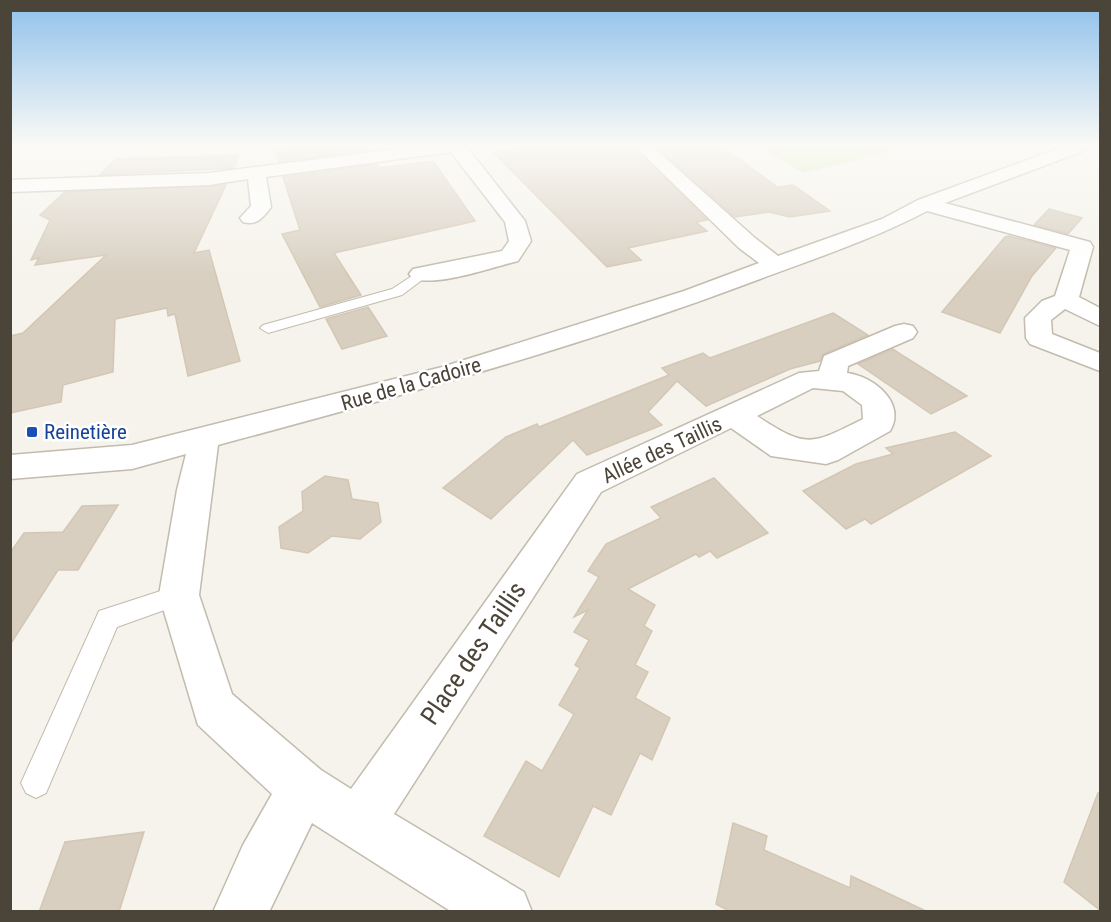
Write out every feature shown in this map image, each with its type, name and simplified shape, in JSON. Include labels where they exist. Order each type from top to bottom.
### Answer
[{"type":"street","points":[[250,218],[261,207],[258,189]]},
{"type":"street","points":[[421,274],[448,271],[510,256],[520,241],[515,221],[490,189]]},
{"type":"street","points":[[694,189],[701,200],[771,246]]},
{"type":"street","points":[[709,189],[723,197],[771,246]]},
{"type":"street","name":"Rue de la Cadoire","points":[[10,467],[132,457],[201,437],[336,405],[452,373],[618,318],[693,296],[771,246],[918,207],[966,189]]},
{"type":"street","points":[[701,200],[723,197]]},
{"type":"street","points":[[918,207],[1091,246],[1066,300],[1051,306],[1038,318],[1039,338],[1101,363]]},
{"type":"street","points":[[1066,300],[1101,318]]},
{"type":"street","points":[[832,381],[834,362],[904,332]]},
{"type":"street","name":"Allée des Taillis","points":[[589,483],[735,416],[809,379],[850,382],[877,401],[879,424],[826,452],[782,448],[735,416]]},
{"type":"street","points":[[201,437],[203,452],[194,490],[179,595],[214,709],[303,788],[504,912]]},
{"type":"street","name":"Rue de la Cadoire","points":[[10,448],[138,438],[201,437]]},
{"type":"street","name":"Place des Taillis","points":[[358,823],[589,483]]},
{"type":"street","points":[[241,912],[262,864],[303,788]]},
{"type":"lane","points":[[268,328],[397,292],[421,274]]},
{"type":"lane","points":[[36,783],[108,619],[179,595]]},
{"type":"building","points":[[224,189],[194,253],[209,250],[240,361],[188,376],[175,314],[168,316],[167,308],[115,319],[113,372],[63,385],[61,402],[10,413],[10,336],[23,333],[106,255],[35,265],[39,258],[31,260],[50,220],[40,215],[65,192]]},
{"type":"building","points":[[287,189],[453,189],[475,221],[334,253],[361,295],[320,307],[282,234],[300,230]]},
{"type":"building","points":[[530,189],[676,189],[707,220],[696,222],[707,231],[628,248],[641,260],[607,267]]},
{"type":"building","points":[[703,189],[799,189],[830,211],[790,217],[769,212],[735,217]]},
{"type":"building","points":[[1049,209],[1082,218],[1068,234],[1034,225]]},
{"type":"building","points":[[1009,236],[1056,248],[1032,276],[1000,333],[942,312],[1005,237]]},
{"type":"building","points":[[368,307],[387,336],[342,349],[326,319]]},
{"type":"building","points":[[833,313],[868,335],[823,354],[820,361],[790,369],[706,406],[677,381],[648,412],[662,425],[587,455],[573,440],[491,519],[443,488],[506,437],[537,424],[539,427],[669,375],[662,368],[703,353],[710,358]]},
{"type":"building","points":[[893,349],[967,396],[931,414],[858,364]]},
{"type":"building","points":[[955,432],[991,456],[871,524],[865,519],[846,529],[803,491],[856,464],[893,454],[886,448]]},
{"type":"building","points":[[325,476],[348,480],[352,499],[378,503],[381,522],[360,539],[332,536],[308,553],[281,548],[279,527],[303,511],[302,492]]},
{"type":"building","points":[[714,478],[768,533],[717,558],[710,551],[699,557],[696,554],[628,589],[655,605],[644,626],[652,631],[635,665],[648,672],[635,698],[670,718],[652,760],[640,753],[611,815],[593,806],[559,877],[484,836],[526,761],[542,771],[574,714],[559,705],[580,668],[575,665],[589,640],[574,632],[588,610],[574,617],[599,577],[588,571],[606,544],[661,518],[651,507]]},
{"type":"building","points":[[118,505],[78,570],[58,570],[10,645],[10,553],[24,533],[63,532],[82,506]]},
{"type":"building","points":[[1098,793],[1101,793],[1101,911],[1064,882]]},
{"type":"building","points":[[733,823],[767,836],[764,850],[850,888],[851,876],[928,912],[731,912],[716,904]]},
{"type":"building","points":[[144,832],[119,912],[39,912],[65,842]]},
{"type":"place","name":"Reinetière","points":[[32,432]]}]
